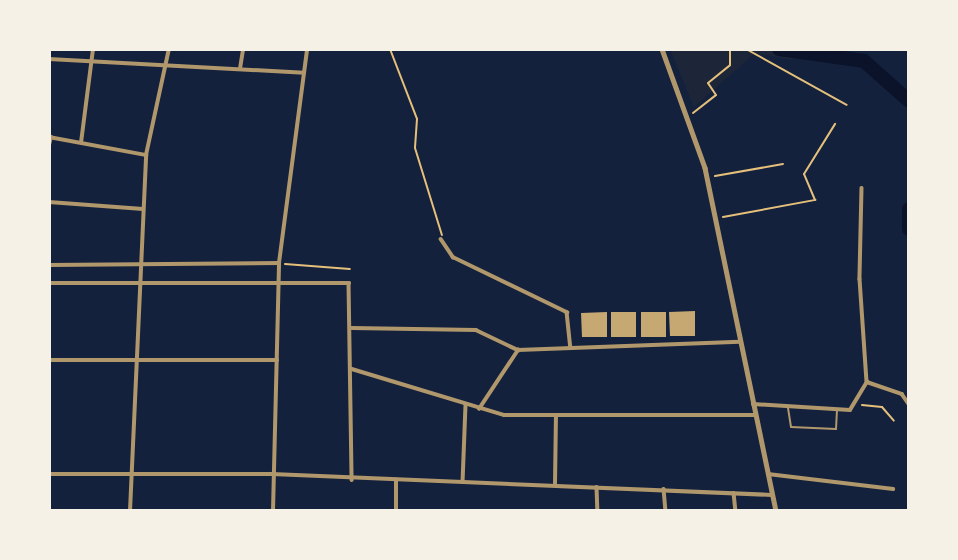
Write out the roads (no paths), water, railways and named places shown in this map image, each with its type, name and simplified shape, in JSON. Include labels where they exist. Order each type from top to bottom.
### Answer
[{"type":"street","points":[[81,143],[93,49]]},
{"type":"street","points":[[130,511],[146,155],[169,49]]},
{"type":"street","points":[[240,69],[243,49]]},
{"type":"street","points":[[273,511],[279,263],[307,49]]},
{"type":"street","points":[[662,49],[707,177],[776,511]]},
{"type":"street","points":[[49,59],[165,68],[304,73]]},
{"type":"street","points":[[49,145],[50,137],[146,155]]},
{"type":"street","points":[[753,404],[850,410],[867,382],[860,279],[862,188]]},
{"type":"street","points":[[49,202],[143,209]]},
{"type":"street","points":[[441,239],[453,257],[567,312],[571,348]]},
{"type":"street","points":[[49,265],[279,263]]},
{"type":"street","points":[[49,283],[349,283],[352,328],[352,480]]},
{"type":"street","points":[[352,328],[476,330],[518,350],[741,342]]},
{"type":"street","points":[[479,409],[518,350]]},
{"type":"street","points":[[49,360],[277,360]]},
{"type":"street","points":[[352,369],[504,415],[755,415]]},
{"type":"street","points":[[867,382],[902,394],[909,404]]},
{"type":"street","points":[[463,482],[466,405]]},
{"type":"street","points":[[555,484],[556,415]]},
{"type":"street","points":[[49,474],[272,474],[352,480],[555,484],[772,495]]},
{"type":"street","points":[[768,474],[893,489]]},
{"type":"street","points":[[396,480],[396,511]]},
{"type":"street","points":[[597,487],[598,511]]},
{"type":"street","points":[[664,489],[666,511]]},
{"type":"street","points":[[734,493],[736,511]]},
{"type":"lane","points":[[788,407],[791,426],[836,429],[837,410]]},
{"type":"waterway","points":[[779,49],[864,61],[909,101]]},
{"type":"waterway","points":[[909,209],[909,229]]}]
